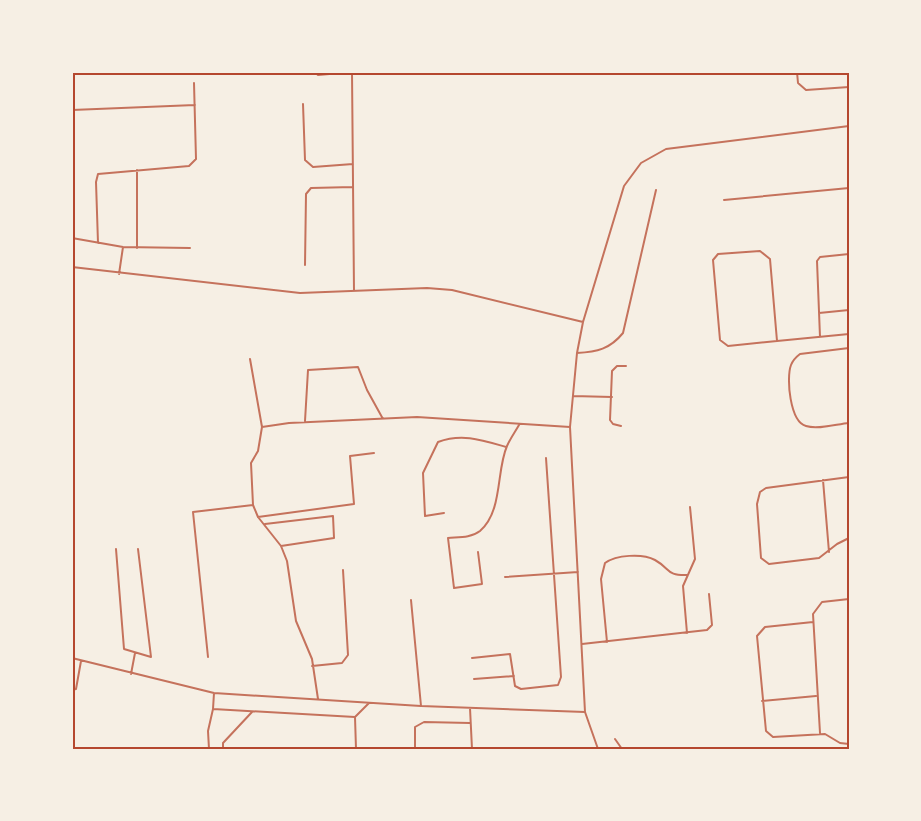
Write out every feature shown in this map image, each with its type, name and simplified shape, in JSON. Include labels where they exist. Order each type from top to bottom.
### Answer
[{"type":"lane","points":[[314,72],[318,75],[352,72],[354,291]]},
{"type":"lane","points":[[796,72],[798,83],[806,90],[849,87]]},
{"type":"lane","points":[[98,243],[96,177],[102,171],[184,166],[193,163],[197,154],[194,83]]},
{"type":"lane","points":[[303,104],[305,160],[308,164],[313,167],[352,164]]},
{"type":"lane","points":[[72,111],[195,105]]},
{"type":"lane","points":[[598,749],[585,712],[570,427],[577,353],[583,322],[624,186],[641,163],[660,152],[681,146],[849,126]]},
{"type":"lane","points":[[137,169],[137,248]]},
{"type":"lane","points":[[305,265],[306,194],[312,188],[353,187]]},
{"type":"lane","points":[[724,200],[849,188]]},
{"type":"lane","points":[[577,353],[603,350],[623,333],[656,190]]},
{"type":"lane","points":[[72,238],[123,247],[190,248]]},
{"type":"lane","points":[[119,274],[123,247]]},
{"type":"lane","points":[[777,341],[770,259],[760,251],[718,254],[713,264],[720,340],[728,346],[849,334]]},
{"type":"lane","points":[[820,337],[818,259],[849,254]]},
{"type":"lane","points":[[72,267],[300,293],[427,288],[452,290],[583,322]]},
{"type":"lane","points":[[819,313],[849,310]]},
{"type":"lane","points":[[849,348],[800,354],[794,359],[790,374],[794,415],[799,422],[806,427],[849,423]]},
{"type":"lane","points":[[250,359],[262,426],[258,451],[251,463],[253,505],[258,517],[281,546],[287,561],[296,621],[307,643],[318,699]]},
{"type":"lane","points":[[621,426],[610,420],[613,369],[617,366],[626,366]]},
{"type":"lane","points":[[305,422],[308,370],[358,367],[367,390],[383,418]]},
{"type":"lane","points":[[573,396],[612,397]]},
{"type":"lane","points":[[262,426],[417,417],[519,426],[570,427]]},
{"type":"lane","points":[[478,552],[482,584],[454,588],[448,538],[467,537],[480,531],[491,513],[506,447],[519,426]]},
{"type":"lane","points":[[444,513],[425,516],[423,473],[438,442],[452,437],[468,437],[506,447]]},
{"type":"lane","points":[[258,517],[354,504],[350,456],[374,453]]},
{"type":"lane","points":[[472,658],[510,654],[516,686],[520,689],[558,685],[561,677],[546,458]]},
{"type":"lane","points":[[849,477],[766,488],[757,498],[761,558],[769,564],[813,560],[849,538]]},
{"type":"lane","points":[[823,480],[829,552]]},
{"type":"lane","points":[[208,657],[193,512],[253,505]]},
{"type":"lane","points":[[687,633],[683,586],[695,559],[690,507]]},
{"type":"lane","points":[[264,524],[333,516],[334,538],[281,546]]},
{"type":"lane","points":[[116,549],[123,649],[151,657],[138,549]]},
{"type":"lane","points":[[607,642],[601,579],[605,563],[611,558],[641,556],[655,560],[670,573],[688,575]]},
{"type":"lane","points":[[312,666],[342,663],[348,656],[343,570]]},
{"type":"lane","points":[[505,577],[578,572]]},
{"type":"lane","points":[[582,644],[687,633],[710,628],[709,594]]},
{"type":"lane","points":[[820,734],[813,622],[816,607],[822,602],[849,599]]},
{"type":"lane","points":[[411,600],[421,706]]},
{"type":"lane","points":[[813,622],[765,627],[760,631],[757,642],[765,731],[769,735],[828,735],[840,743],[849,744]]},
{"type":"lane","points":[[131,674],[135,652]]},
{"type":"lane","points":[[72,658],[213,693],[421,706],[585,712]]},
{"type":"lane","points":[[72,690],[76,689],[81,660]]},
{"type":"lane","points":[[474,679],[514,676]]},
{"type":"lane","points":[[209,749],[208,731],[213,709],[213,693]]},
{"type":"lane","points":[[762,701],[818,696]]},
{"type":"lane","points":[[356,749],[355,717],[369,703]]},
{"type":"lane","points":[[470,708],[472,749]]},
{"type":"lane","points":[[213,709],[355,717]]},
{"type":"lane","points":[[223,749],[223,743],[253,711]]},
{"type":"lane","points":[[415,749],[415,727],[424,722],[470,723]]},
{"type":"lane","points":[[615,739],[622,749]]}]
